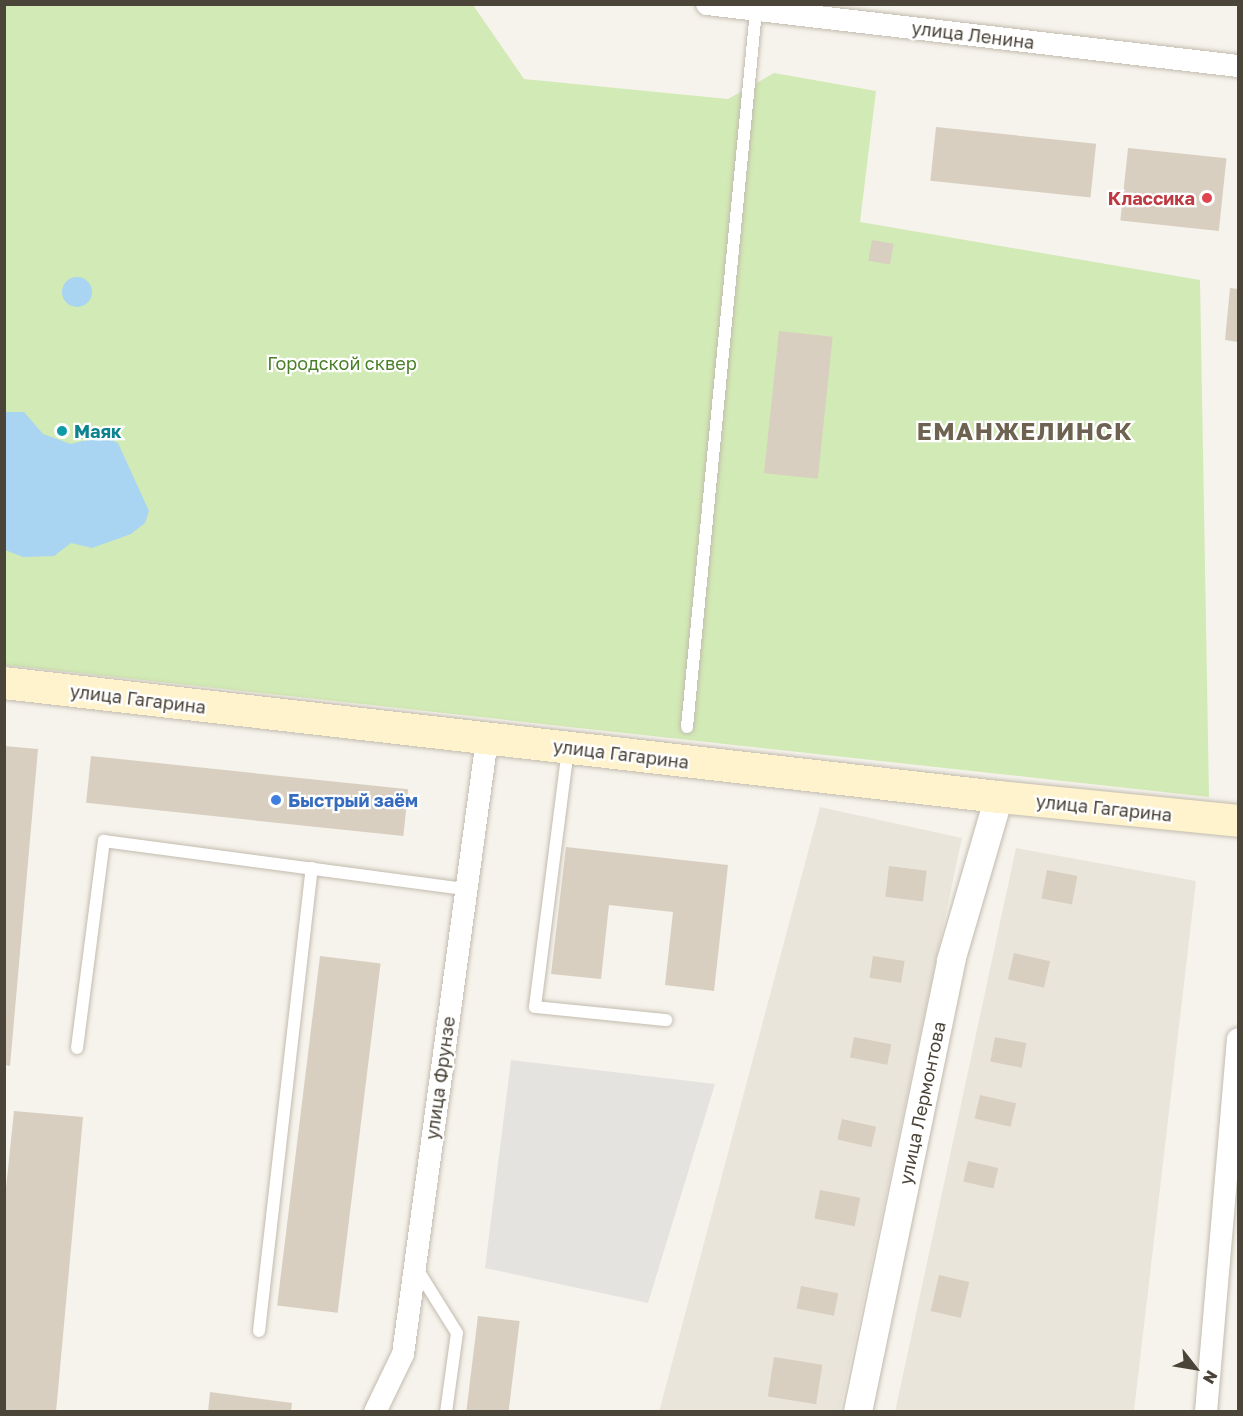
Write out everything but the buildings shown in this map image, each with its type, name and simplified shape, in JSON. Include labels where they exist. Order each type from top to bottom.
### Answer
[{"type":"main road","name":"улица Гагарина","points":[[4,683],[999,797],[1239,821]]},
{"type":"street","name":"улица Ленина","points":[[706,4],[1239,66]]},
{"type":"street","name":"улица Фрунзе","points":[[375,1412],[403,1354],[487,739]]},
{"type":"street","name":"улица Лермонтова","points":[[858,1412],[951,962],[999,797]]},
{"type":"street","points":[[1206,1412],[1239,1039]]},
{"type":"lane","points":[[687,727],[756,10]]},
{"type":"lane","points":[[568,748],[536,1007],[666,1020]]},
{"type":"lane","points":[[77,1048],[104,841],[466,889]]},
{"type":"lane","points":[[259,1331],[312,868]]},
{"type":"lane","points":[[415,1265],[457,1333],[446,1412]]},
{"type":"shaded area","points":[[820,807],[962,838],[840,1411],[659,1412]]},
{"type":"shaded area","points":[[1016,848],[1196,881],[1134,1411],[895,1412]]},
{"type":"shaded area","points":[[511,1060],[715,1084],[648,1303],[485,1268]]},
{"type":"green space","name":"Городской сквер","points":[[5,5],[473,5],[524,79],[728,99],[774,73],[876,91],[860,222],[1200,280],[1209,797],[5,665]]},
{"type":"water","points":[[77,277],[88,281],[92,292],[88,303],[77,307],[66,303],[62,292],[66,281]]},
{"type":"water","points":[[4,412],[24,412],[43,434],[71,444],[103,436],[118,443],[149,511],[145,523],[131,534],[92,548],[71,543],[54,556],[23,557],[5,550]]},
{"type":"place","name":"Классика","points":[[1207,198]]},
{"type":"place","name":"Маяк","points":[[62,431]]},
{"type":"place","name":"Быстрый заём","points":[[276,800]]},
{"type":"district","name":"ЕМАНЖЕЛИНСК","points":[[1025,431]]}]
